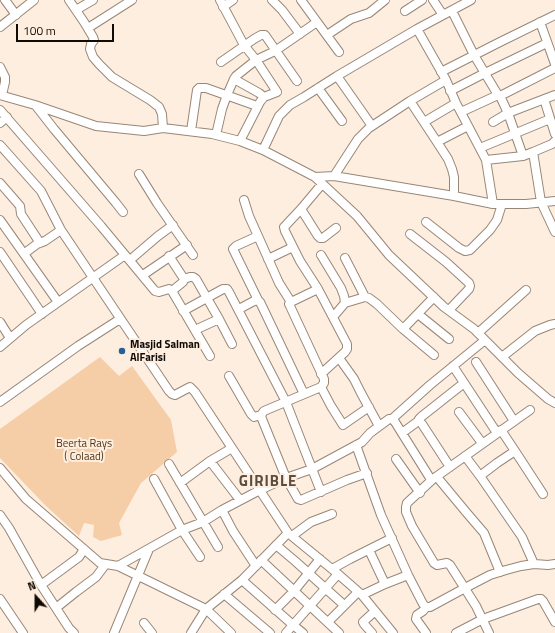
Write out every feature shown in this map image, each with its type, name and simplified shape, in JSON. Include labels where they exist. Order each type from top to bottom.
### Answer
[{"type":"street","points":[[5,0],[16,15]]},
{"type":"street","points":[[0,27],[34,0]]},
{"type":"street","points":[[69,0],[94,39],[90,49],[93,57],[112,77],[159,107],[162,114],[163,128]]},
{"type":"street","points":[[76,10],[93,0]]},
{"type":"street","points":[[88,28],[132,0]]},
{"type":"street","points":[[233,0],[222,3],[244,45],[256,60],[277,92],[264,97],[257,106],[240,141]]},
{"type":"street","points":[[272,0],[282,10],[300,34]]},
{"type":"street","points":[[301,0],[339,52]]},
{"type":"street","points":[[327,35],[351,19],[369,13],[385,0]]},
{"type":"street","points":[[405,11],[422,0]]},
{"type":"street","points":[[433,0],[443,15]]},
{"type":"street","points":[[263,150],[282,111],[290,105],[417,28],[452,11],[462,2],[471,0]]},
{"type":"street","points":[[452,11],[474,55],[499,95],[508,113],[523,156]]},
{"type":"street","points":[[334,176],[358,140],[372,126],[474,55],[555,15]]},
{"type":"street","points":[[216,135],[227,95],[234,79],[239,73],[256,60],[275,51],[318,22]]},
{"type":"street","points":[[540,22],[555,64]]},
{"type":"street","points":[[417,28],[444,76],[450,91],[486,160],[493,204]]},
{"type":"street","points":[[221,62],[244,45],[263,34],[266,35],[275,51],[297,81]]},
{"type":"street","points":[[450,91],[547,43]]},
{"type":"street","points":[[0,67],[5,77],[1,95],[96,126],[144,131],[163,128],[216,135],[240,141],[263,150],[315,177],[357,216],[389,255],[434,297],[478,333],[518,373],[552,402],[555,394]]},
{"type":"street","points":[[461,112],[555,68]]},
{"type":"street","points":[[336,76],[372,126]]},
{"type":"street","points":[[234,79],[264,97]]},
{"type":"street","points":[[191,131],[197,90],[199,88],[206,88],[257,106]]},
{"type":"street","points":[[318,88],[342,121]]},
{"type":"street","points":[[493,122],[508,113],[555,95]]},
{"type":"street","points":[[544,99],[555,134]]},
{"type":"street","points":[[410,101],[448,159],[454,177],[454,196]]},
{"type":"street","points":[[424,122],[456,103]]},
{"type":"street","points":[[35,105],[54,130],[123,212]]},
{"type":"street","points":[[0,110],[143,275],[155,291],[172,291],[183,282],[184,279],[190,277],[196,279],[232,344]]},
{"type":"street","points":[[0,123],[7,118]]},
{"type":"street","points":[[480,148],[550,119]]},
{"type":"street","points":[[437,142],[468,126]]},
{"type":"street","points":[[486,160],[523,156],[552,144],[555,141]]},
{"type":"street","points":[[0,145],[41,191],[61,230],[169,391],[172,394],[178,394],[189,387],[192,388],[290,535],[335,571],[360,594],[393,633]]},
{"type":"street","points":[[533,152],[541,202],[555,232]]},
{"type":"street","points":[[139,174],[193,255]]},
{"type":"street","points":[[315,177],[334,176],[493,204],[555,201]]},
{"type":"street","points":[[0,182],[20,206],[21,214],[40,243]]},
{"type":"street","points":[[322,184],[284,228],[300,261],[318,289],[347,344],[347,349],[345,352],[322,374]]},
{"type":"street","points":[[244,200],[249,216],[268,259],[279,283],[291,302],[289,304],[322,374],[324,379],[324,384],[322,387],[331,406],[343,425],[369,407]]},
{"type":"street","points":[[426,222],[459,248],[465,251],[470,250],[490,230],[497,220],[502,204]]},
{"type":"street","points":[[301,209],[320,238],[323,238],[336,228]]},
{"type":"street","points":[[0,220],[58,302]]},
{"type":"street","points":[[0,347],[26,325],[93,277],[127,258],[173,225]]},
{"type":"street","points":[[24,254],[36,244],[45,241],[61,230]]},
{"type":"street","points":[[410,234],[469,282],[469,289],[449,310]]},
{"type":"street","points":[[258,236],[236,246],[234,249],[304,394]]},
{"type":"street","points":[[143,275],[187,245]]},
{"type":"street","points":[[268,259],[293,247]]},
{"type":"street","points":[[0,252],[42,314]]},
{"type":"street","points":[[322,255],[341,288],[345,303]]},
{"type":"street","points":[[169,256],[184,279]]},
{"type":"street","points":[[345,258],[364,297]]},
{"type":"street","points":[[183,311],[223,289],[226,289],[229,292],[286,402],[321,492]]},
{"type":"street","points":[[291,302],[318,289]]},
{"type":"street","points":[[478,333],[526,290]]},
{"type":"street","points":[[172,291],[210,356]]},
{"type":"street","points":[[333,318],[345,303],[364,297],[369,298],[434,355]]},
{"type":"street","points":[[403,329],[434,297]]},
{"type":"street","points":[[239,309],[258,300]]},
{"type":"street","points":[[418,314],[449,340]]},
{"type":"street","points":[[0,402],[78,346],[120,319]]},
{"type":"street","points":[[195,330],[219,319]]},
{"type":"street","points":[[0,322],[10,338]]},
{"type":"street","points":[[502,357],[535,331],[555,324]]},
{"type":"street","points":[[118,566],[182,530],[203,522],[240,500],[286,478],[312,469],[362,442],[370,433],[389,419],[392,419],[485,340]]},
{"type":"street","points":[[339,358],[354,379],[379,426]]},
{"type":"street","points":[[476,362],[514,421]]},
{"type":"street","points":[[453,366],[499,432],[516,451],[543,494]]},
{"type":"street","points":[[229,376],[254,417],[261,415],[264,411],[322,387]]},
{"type":"street","points":[[420,422],[419,419],[421,417],[464,383]]},
{"type":"street","points":[[490,633],[476,606],[453,569],[447,562],[436,565],[434,563],[412,526],[406,512],[406,507],[407,503],[435,478],[530,410]]},
{"type":"street","points":[[459,412],[482,444]]},
{"type":"street","points":[[261,415],[286,478],[298,499],[301,500],[346,480],[367,473]]},
{"type":"street","points":[[392,419],[430,478],[435,478],[484,533],[500,572]]},
{"type":"street","points":[[402,433],[417,422],[420,422]]},
{"type":"street","points":[[420,422],[450,467]]},
{"type":"street","points":[[356,445],[381,515],[408,575],[426,607]]},
{"type":"street","points":[[180,483],[210,461],[232,448]]},
{"type":"street","points":[[480,476],[516,451]]},
{"type":"street","points":[[465,456],[522,537],[534,564]]},
{"type":"street","points":[[396,459],[420,492]]},
{"type":"street","points":[[210,461],[240,500]]},
{"type":"street","points":[[169,464],[218,547]]},
{"type":"street","points":[[0,468],[26,499],[100,563],[118,566],[206,609],[231,633]]},
{"type":"street","points":[[154,479],[182,530],[200,557]]},
{"type":"street","points":[[222,510],[233,531],[259,563],[294,591],[339,633]]},
{"type":"street","points":[[191,633],[206,609],[242,580],[276,545],[311,522],[332,514]]},
{"type":"street","points":[[0,515],[56,608],[74,633]]},
{"type":"street","points":[[286,633],[325,588],[335,571],[392,538]]},
{"type":"street","points":[[276,545],[344,605]]},
{"type":"street","points":[[41,584],[80,557],[84,549]]},
{"type":"street","points":[[114,633],[149,549]]},
{"type":"street","points":[[369,550],[385,584]]},
{"type":"street","points":[[275,610],[294,591],[320,559]]},
{"type":"street","points":[[426,633],[416,618],[426,607],[430,607],[490,575],[513,568],[534,564],[555,564]]},
{"type":"street","points":[[56,608],[96,577],[105,565]]},
{"type":"street","points":[[328,622],[344,605],[360,594],[408,575]]},
{"type":"street","points":[[242,580],[303,633]]},
{"type":"street","points":[[224,594],[270,633]]},
{"type":"street","points":[[0,599],[23,633]]},
{"type":"street","points":[[456,633],[483,619],[538,599],[543,601],[554,617]]},
{"type":"street","points":[[372,633],[363,622],[375,611]]},
{"type":"street","points":[[144,623],[152,633]]},
{"type":"green space","name":"Beerta Rays ( Colaad)","points":[[100,357],[119,376],[132,366],[171,420],[177,452],[141,483],[119,523],[122,535],[101,541],[93,537],[94,525],[84,523],[79,536],[46,506],[0,458],[0,429]]},
{"type":"place","name":"Masjid Salman AlFarisi","points":[[122,351]]},
{"type":"district","name":"GIRIBLE","points":[[268,482]]}]
